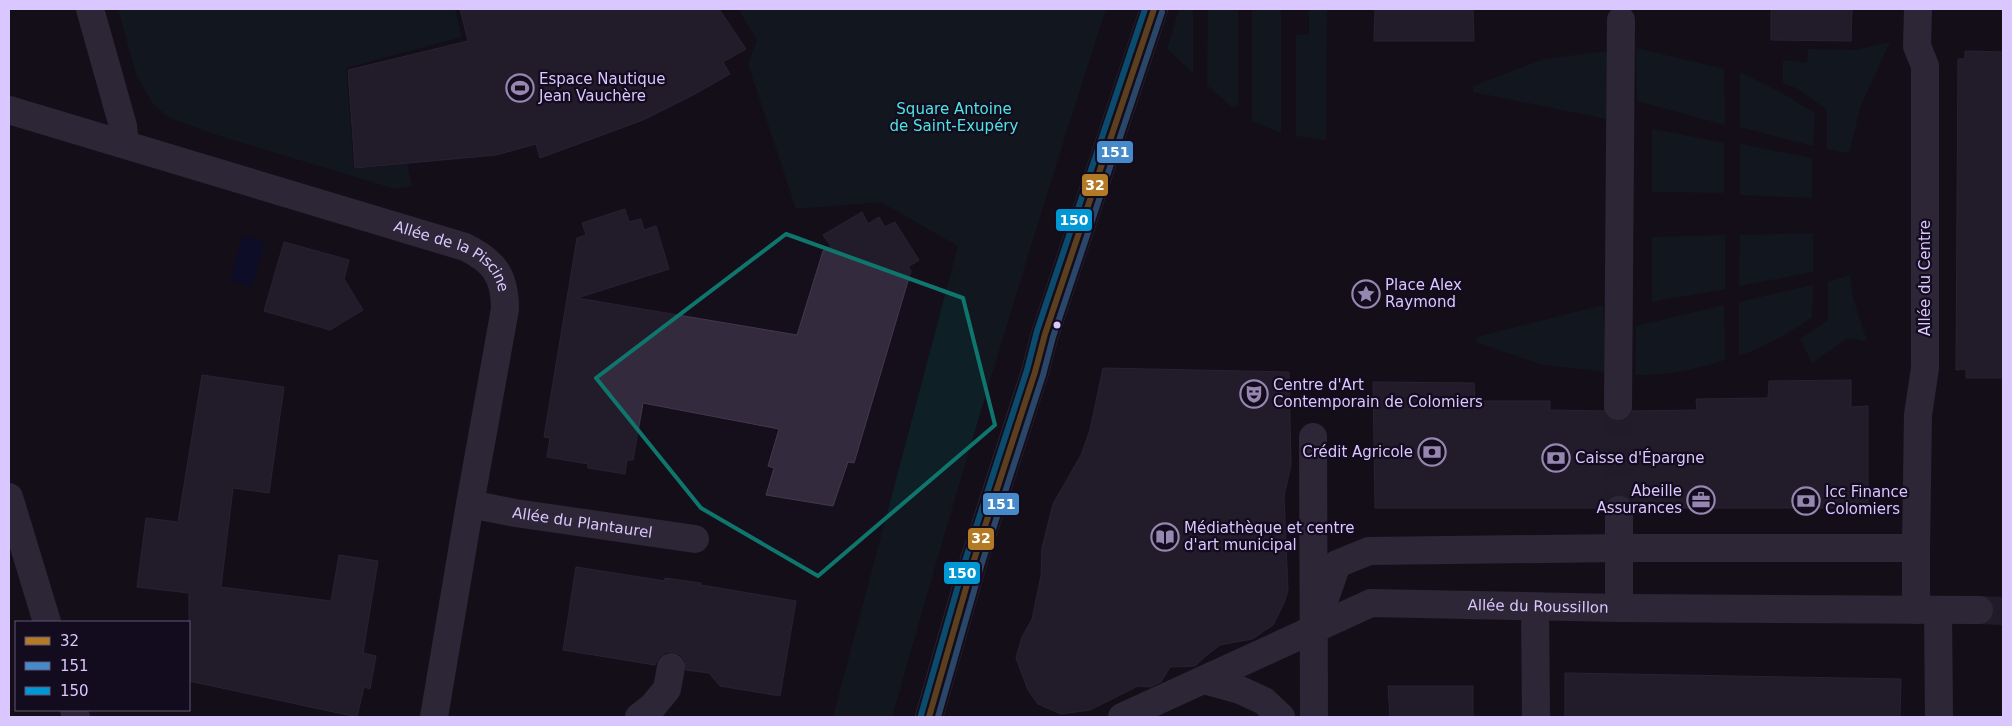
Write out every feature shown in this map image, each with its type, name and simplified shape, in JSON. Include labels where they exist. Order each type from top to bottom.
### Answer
[{"type":"street","points":[[90,9],[123,126],[125,144]]},
{"type":"street","points":[[929,717],[974,560],[1035,372],[1045,334],[1154,9]]},
{"type":"street","name":"Allée du Centre","points":[[1918,9],[1917,46],[1925,66],[1926,197],[1925,368],[1918,415],[1916,548],[1927,610],[1939,717]]},
{"type":"street","points":[[1618,406],[1621,20]]},
{"type":"street","name":"Allée de la Piscine","points":[[9,110],[465,247],[490,262],[502,284],[505,296],[505,309],[434,717]]},
{"type":"street","points":[[1313,437],[1314,717]]},
{"type":"street","points":[[9,497],[47,621]]},
{"type":"street","name":"Allée du Plantaurel","points":[[470,504],[515,513],[695,539]]},
{"type":"street","points":[[1619,510],[1619,608]]},
{"type":"street","points":[[1314,630],[1337,564],[1369,551],[1620,548],[1916,548]]},
{"type":"street","name":"Allée du Roussillon","points":[[1122,717],[1371,604],[1619,608],[1979,610]]},
{"type":"street","points":[[1536,607],[1536,717]]},
{"type":"street","points":[[639,717],[653,706],[667,689],[671,667]]},
{"type":"street","points":[[1204,680],[1240,690],[1256,697],[1264,701],[1280,717]]},
{"type":"highlighted area","points":[[786,234],[963,298],[995,425],[818,576],[701,508],[596,378]]},
{"type":"green space","points":[[118,9],[455,9],[462,37],[346,68],[354,169],[407,164],[412,186],[395,189],[217,135],[170,118],[154,105],[137,77]]},
{"type":"green space","name":"Square Antoine de Saint-Exupéry","points":[[738,9],[1106,9],[996,362],[892,717],[833,717],[958,246],[881,202],[796,209],[748,64],[757,40]]},
{"type":"green space","points":[[1179,9],[1193,9],[1193,73],[1167,49]]},
{"type":"green space","points":[[1208,9],[1238,9],[1238,106],[1232,107],[1207,85]]},
{"type":"green space","points":[[1252,9],[1281,9],[1281,133],[1252,121]]},
{"type":"green space","points":[[1309,9],[1327,9],[1326,140],[1296,136],[1296,35],[1309,35]]},
{"type":"green space","points":[[1890,42],[1861,105],[1849,153],[1827,149],[1827,110],[1798,89],[1783,83],[1783,60],[1807,63],[1808,49],[1856,50]]},
{"type":"green space","points":[[1636,48],[1724,69],[1725,125],[1637,101]]},
{"type":"green space","points":[[1607,51],[1607,119],[1473,92],[1473,86],[1544,59]]},
{"type":"green space","points":[[1740,72],[1780,92],[1815,113],[1813,146],[1740,127]]},
{"type":"green space","points":[[1652,129],[1724,143],[1724,193],[1652,192]]},
{"type":"green space","points":[[1740,144],[1812,158],[1812,198],[1740,195]]},
{"type":"green space","points":[[1813,233],[1813,272],[1739,286],[1740,235]]},
{"type":"green space","points":[[1725,235],[1725,289],[1652,302],[1652,237]]},
{"type":"green space","points":[[1850,275],[1853,298],[1867,341],[1848,338],[1812,363],[1800,339],[1828,320],[1828,282]]},
{"type":"green space","points":[[1813,285],[1812,317],[1777,339],[1739,356],[1739,302]]},
{"type":"green space","points":[[1603,305],[1606,372],[1544,365],[1476,342],[1477,337]]},
{"type":"green space","points":[[1724,305],[1725,360],[1680,371],[1635,375],[1636,326]]},
{"type":"shaded area","points":[[243,235],[265,242],[252,287],[230,280]]},
{"type":"building","name":"Espace Nautique Jean Vauchère","points":[[460,9],[719,9],[746,49],[723,62],[730,74],[693,95],[643,120],[540,158],[536,144],[496,155],[355,168],[348,70],[468,41]]},
{"type":"building","points":[[1375,9],[1473,9],[1474,41],[1374,41]]},
{"type":"building","points":[[1771,9],[1852,9],[1851,41],[1771,40]]},
{"type":"building","points":[[1965,51],[2003,52],[2003,378],[1966,378],[1966,369],[1956,370],[1958,59],[1965,59]]},
{"type":"building","points":[[625,209],[629,222],[641,219],[644,230],[656,226],[669,269],[577,298],[797,335],[823,251],[831,246],[823,235],[862,212],[868,224],[879,217],[885,227],[895,222],[919,260],[908,267],[911,271],[854,463],[848,462],[833,506],[766,495],[774,468],[768,466],[779,429],[643,403],[633,460],[627,460],[625,474],[588,468],[588,464],[547,457],[550,438],[544,437],[577,238],[586,235],[582,223]]},
{"type":"building","points":[[284,242],[349,260],[344,279],[363,310],[330,330],[264,311]]},
{"type":"building","name":"Médiathèque et centre d'art municipal","points":[[1103,368],[1289,372],[1291,465],[1284,496],[1288,590],[1273,625],[1252,639],[1220,645],[1195,666],[1170,667],[1161,682],[1150,687],[1138,686],[1090,710],[1061,714],[1038,704],[1028,690],[1016,658],[1022,637],[1032,619],[1041,576],[1042,548],[1053,504],[1081,455],[1090,430]]},
{"type":"building","points":[[202,375],[284,387],[269,493],[233,488],[221,587],[331,601],[339,555],[378,561],[363,653],[376,656],[370,689],[364,687],[357,717],[190,681],[189,593],[137,587],[146,518],[178,522]]},
{"type":"building","points":[[1851,380],[1851,407],[1868,406],[1868,508],[1634,508],[1632,502],[1627,497],[1619,494],[1611,497],[1606,502],[1604,508],[1375,508],[1373,382],[1474,383],[1475,401],[1550,401],[1550,410],[1604,411],[1610,419],[1618,422],[1626,419],[1632,411],[1697,410],[1696,399],[1768,398],[1769,381]]},
{"type":"building","points":[[576,567],[665,581],[665,578],[701,583],[701,585],[796,601],[780,696],[720,686],[709,673],[686,670],[685,661],[681,655],[674,652],[666,652],[659,657],[655,665],[563,650]]},
{"type":"building","points":[[1565,673],[1901,679],[1900,717],[1565,717]]},
{"type":"building","points":[[1388,686],[1473,686],[1473,717],[1390,717]]},
{"type":"tunnel","points":[[1618,406],[1619,510]]},
{"type":"tunnel","points":[[1979,610],[2003,611]]},
{"type":"transit line","name":"150","points":[[921,715],[966,558],[1027,370],[1037,331],[1145,9]]},
{"type":"transit line","name":"32","points":[[929,717],[974,560],[1035,372],[1045,334],[1154,9]]},
{"type":"transit line","name":"151","points":[[938,717],[982,563],[1043,375],[1053,337],[1162,12]]},
{"type":"place","name":"Espace Nautique Jean Vauchère","points":[[520,88]]},
{"type":"place","name":"Place Alex Raymond","points":[[1366,294]]},
{"type":"place","name":"Centre d'Art Contemporain de Colomiers","points":[[1254,394]]},
{"type":"place","name":"Crédit Agricole","points":[[1432,452]]},
{"type":"place","name":"Caisse d'Épargne","points":[[1556,458]]},
{"type":"place","name":"Abeille Assurances","points":[[1701,500]]},
{"type":"place","name":"Icc Finance Colomiers","points":[[1806,501]]},
{"type":"place","name":"Médiathèque et centre d'art municipal","points":[[1165,537]]}]
